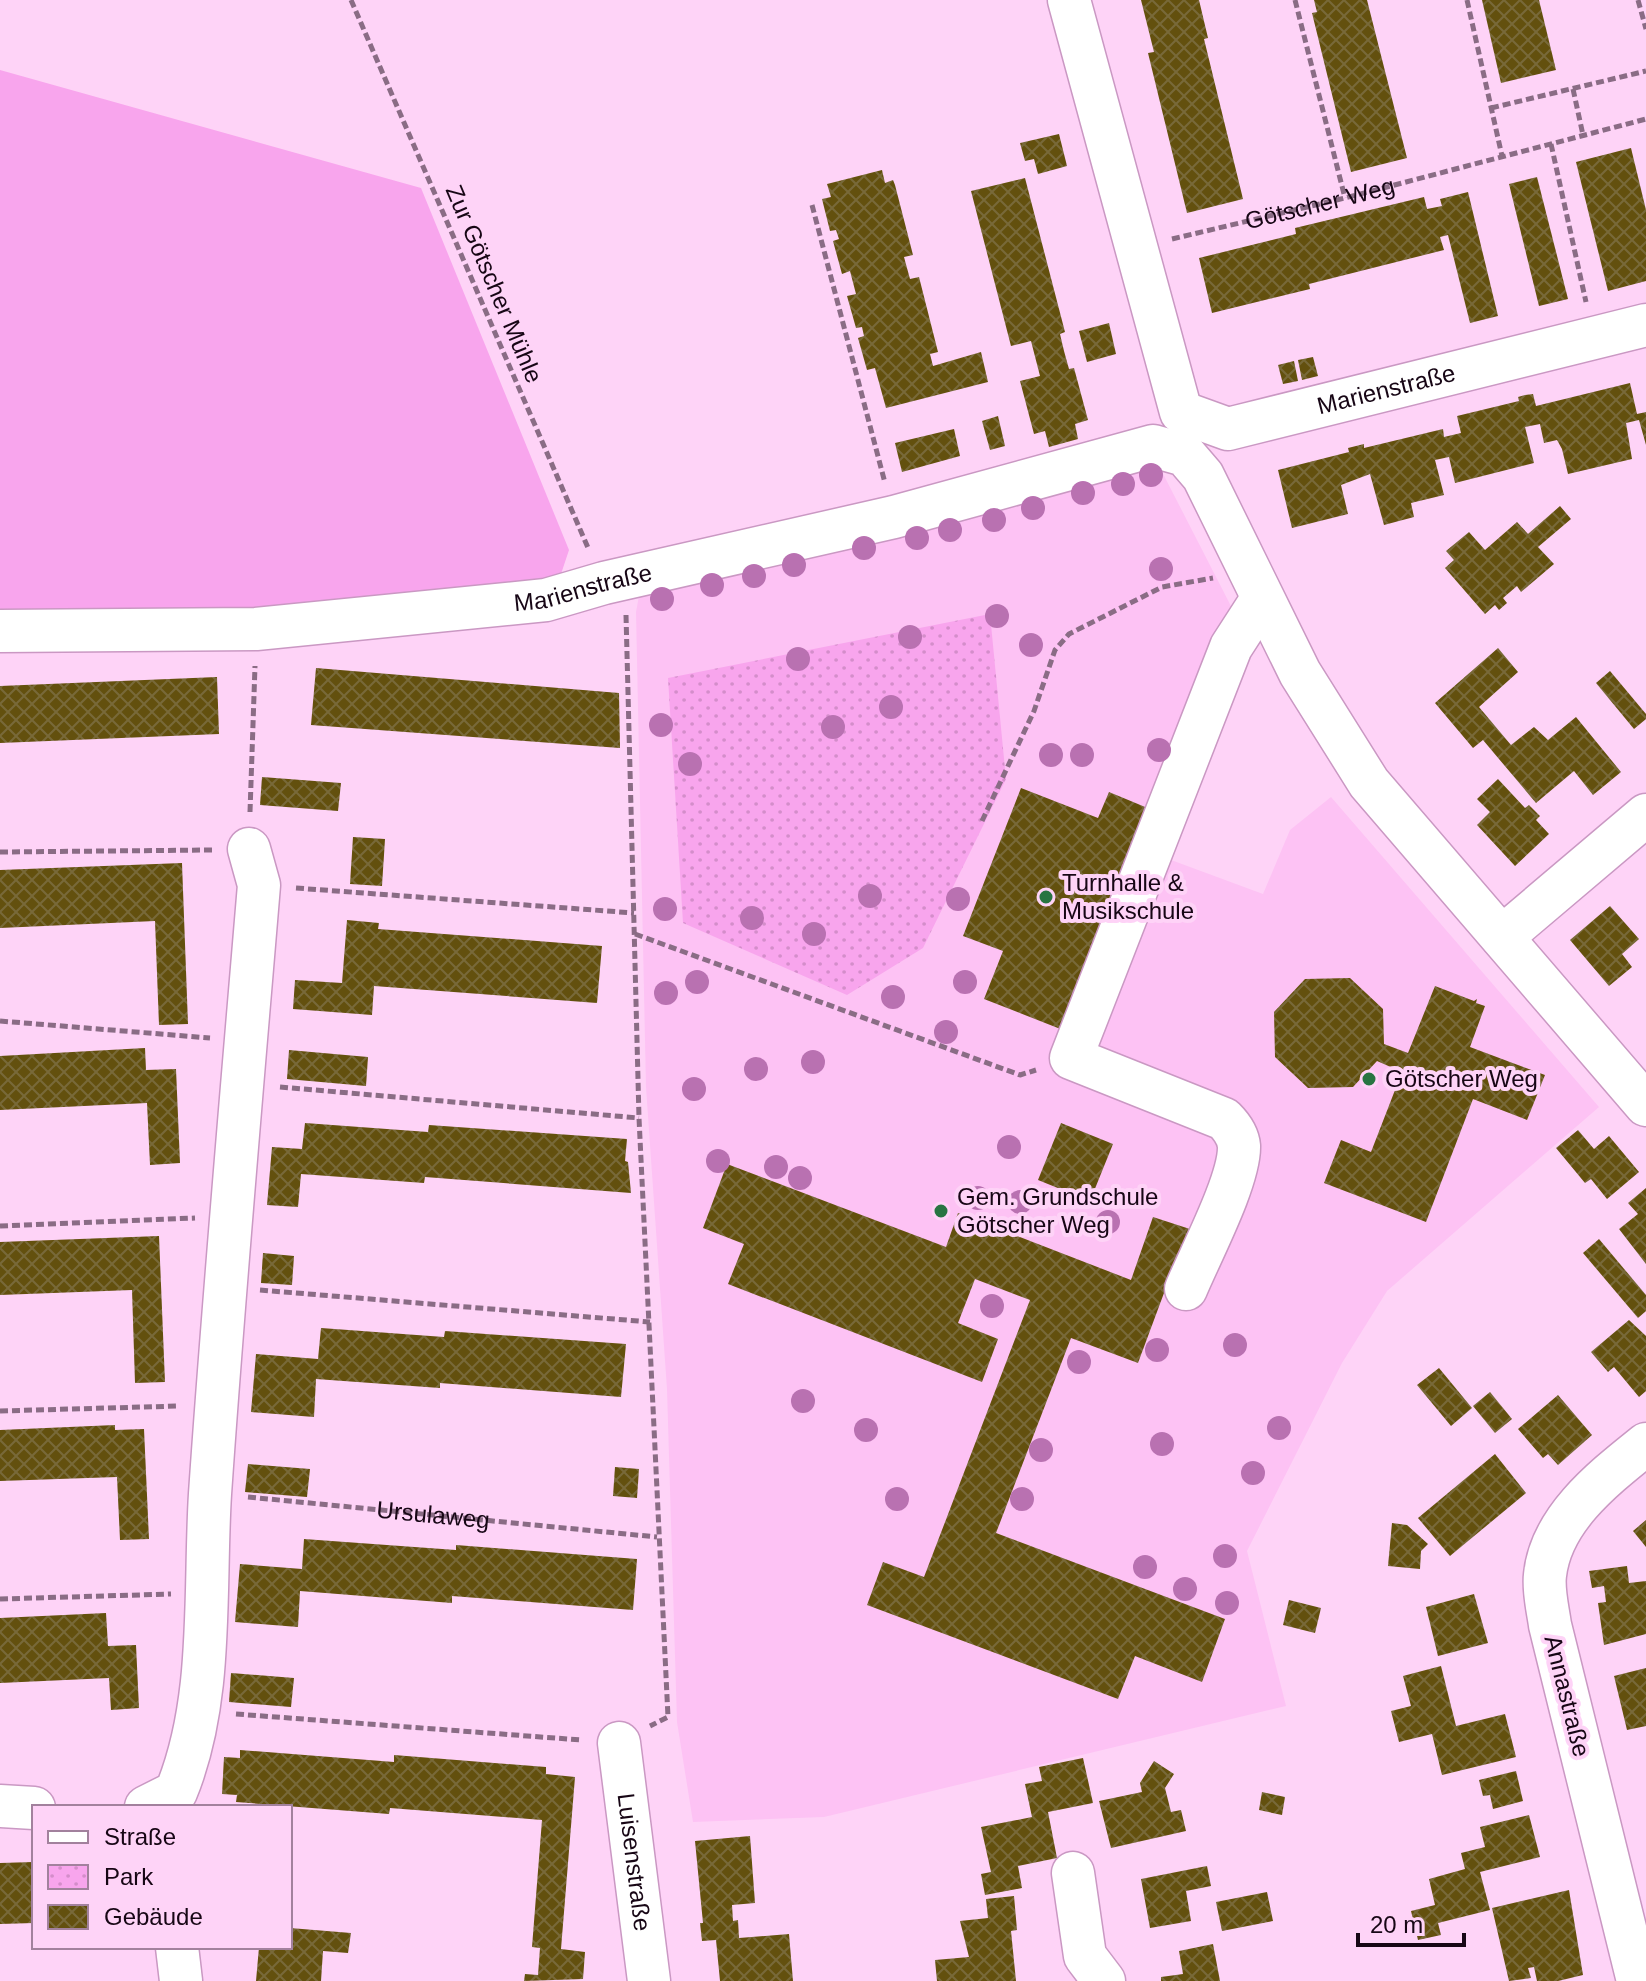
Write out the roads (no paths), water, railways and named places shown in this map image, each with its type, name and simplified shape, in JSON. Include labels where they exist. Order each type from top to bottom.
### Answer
[{"type":"street","name":"Marienstraße","points":[[1069,0],[1181,412],[1228,429],[1646,325]]},
{"type":"street","name":"Marienstraße","points":[[0,631],[256,629],[546,600],[614,580],[894,517],[1153,446],[1185,455],[1203,476],[1255,586]]},
{"type":"street","points":[[1255,586],[1300,673],[1369,783],[1646,1105]]},
{"type":"street","points":[[1186,1289],[1236,1168],[1239,1145],[1235,1131],[1224,1119],[1071,1058],[1255,586]]},
{"type":"street","points":[[1502,937],[1646,815]]},
{"type":"street","points":[[150,1805],[176,1792],[189,1762],[199,1711],[210,1493],[244,1084],[254,867]]},
{"type":"street","name":"Annastraße","points":[[1638,1981],[1550,1625],[1545,1575],[1558,1538],[1590,1489],[1646,1444]]},
{"type":"street","name":"Luisenstraße","points":[[619,1743],[649,1981]]},
{"type":"street","points":[[0,1806],[32,1808]]},
{"type":"street","points":[[1073,1873],[1085,1956],[1104,1981]]},
{"type":"street","points":[[177,1949],[181,1981]]},
{"type":"place","name":"Turnhalle & Musikschule","points":[[1046,897]]},
{"type":"place","name":"Götscher Weg","points":[[1369,1079]]},
{"type":"place","name":"Gem. Grundschule Götscher Weg","points":[[941,1211]]}]
